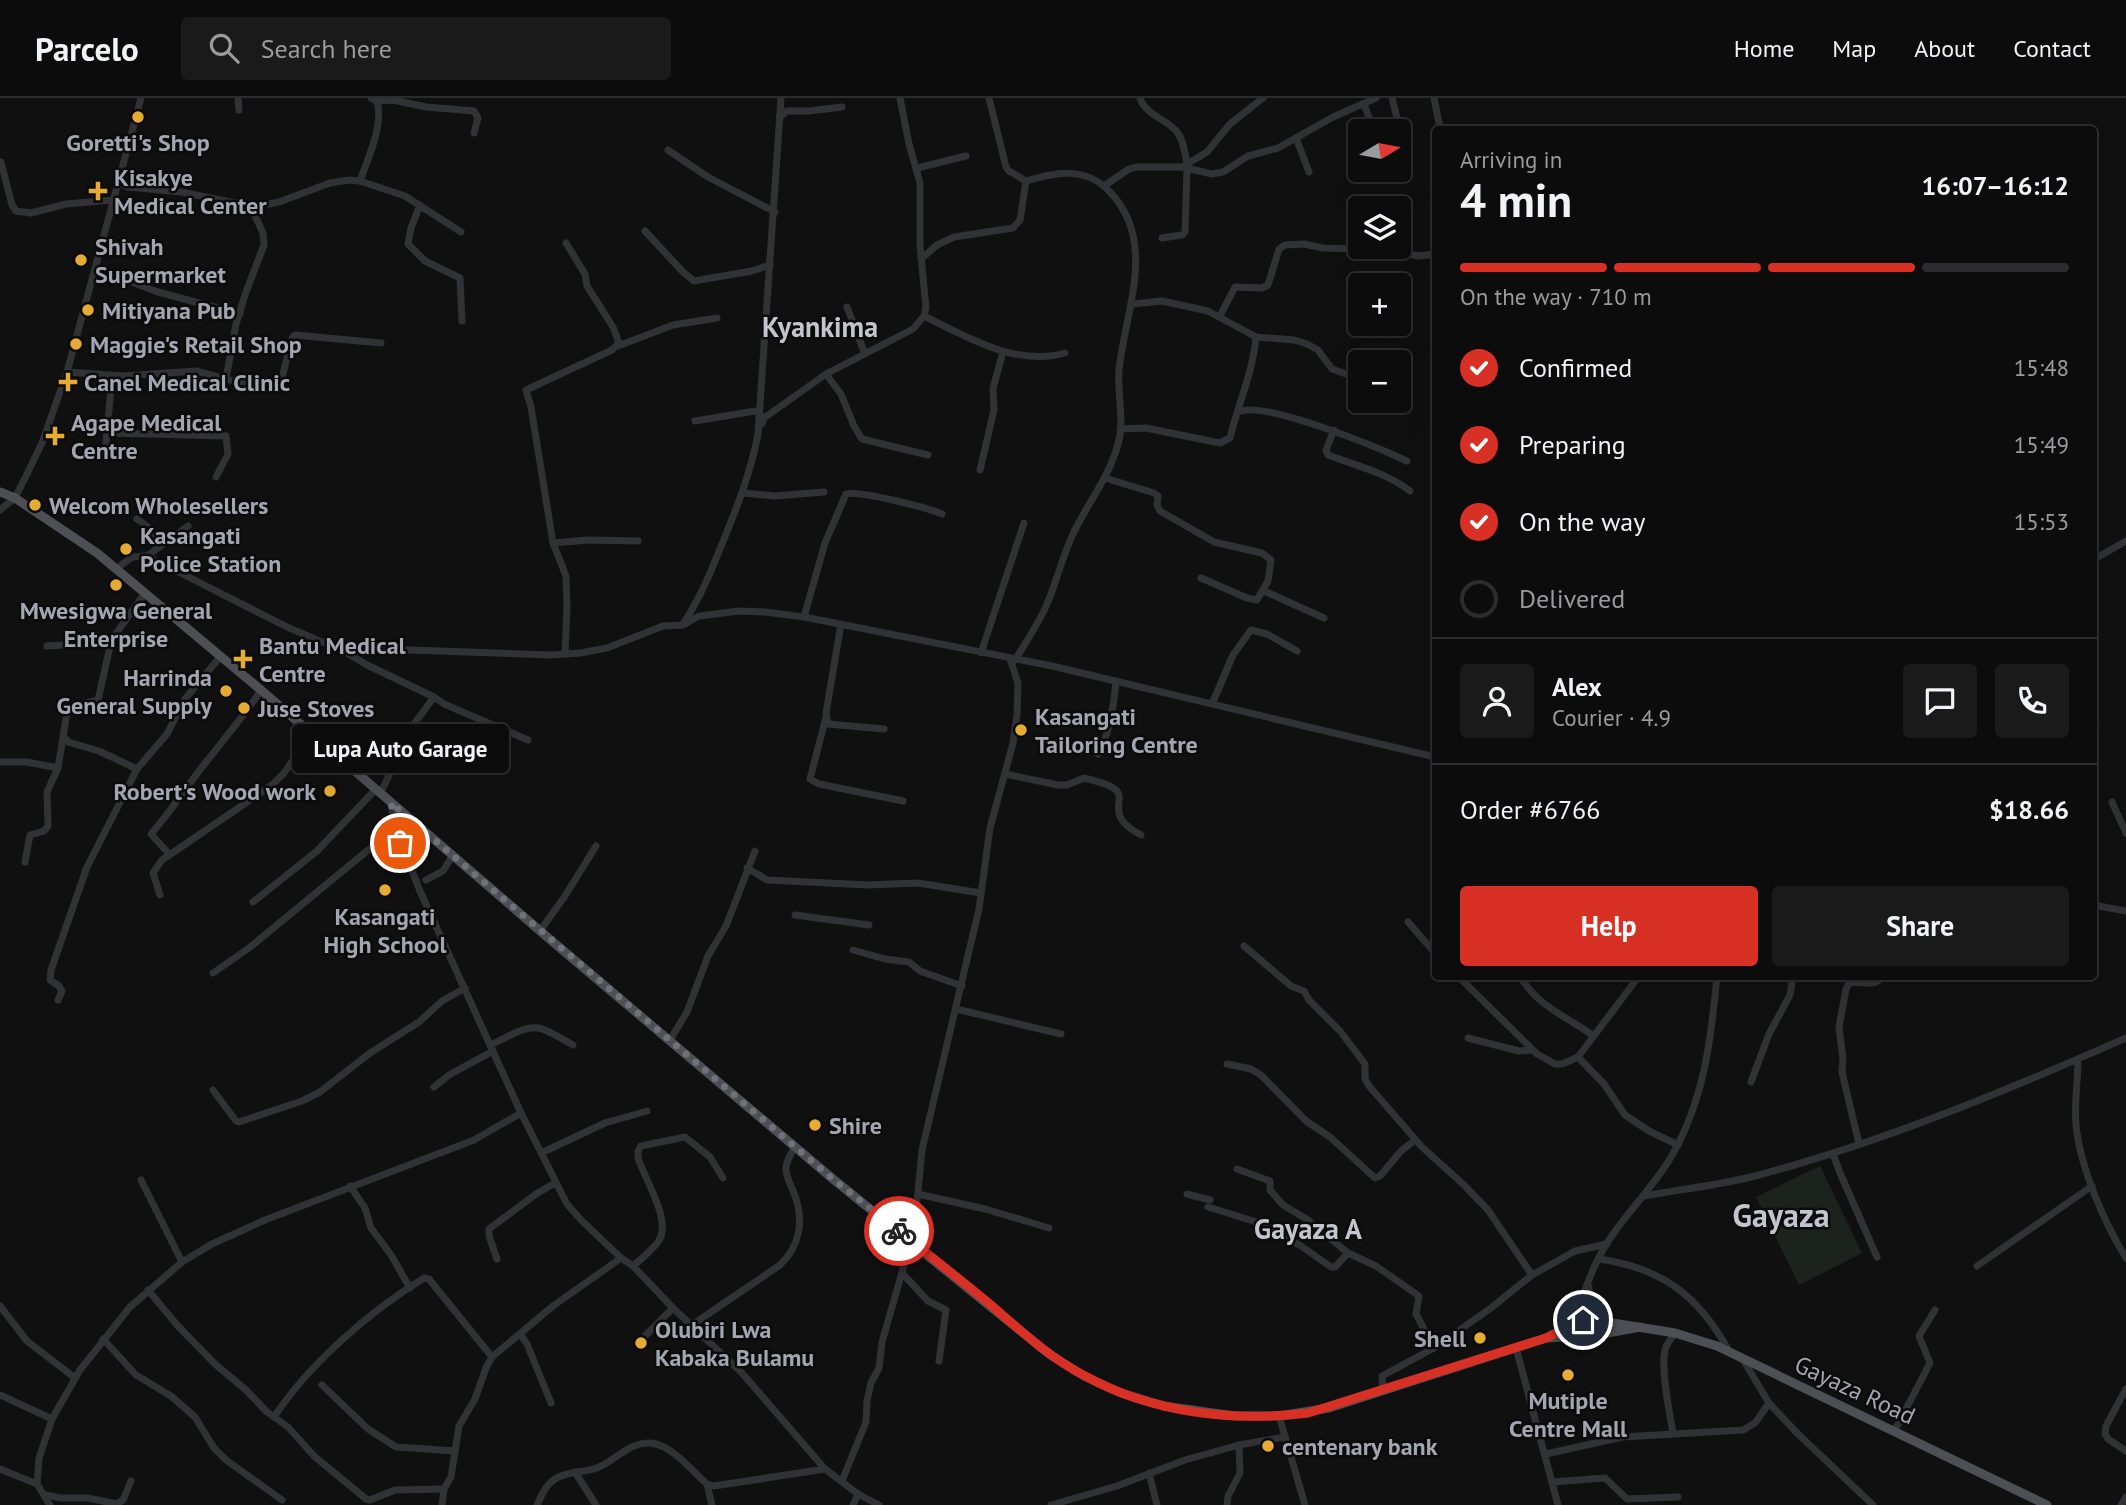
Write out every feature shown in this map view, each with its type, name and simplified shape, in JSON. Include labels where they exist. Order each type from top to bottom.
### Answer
[{"type":"main road","name":"Gayaza Road","points":[[0,492],[15,498],[72,535],[116,569],[795,1146],[1049,1354],[1084,1376],[1121,1393],[1164,1406],[1234,1416],[1283,1419],[1383,1391],[1546,1338],[1576,1323],[1594,1320],[1675,1333],[1729,1351],[2047,1505]]},
{"type":"main road","name":"Gayaza Road","points":[[1546,1338],[1589,1336],[1640,1327]]},
{"type":"street","points":[[0,510],[15,498],[42,443],[67,372],[141,98]]},
{"type":"street","points":[[238,98],[239,110]]},
{"type":"street","points":[[682,625],[706,584],[742,493],[762,416],[767,287],[775,212],[781,98]]},
{"type":"street","points":[[762,416],[826,374],[913,329],[924,316],[926,308],[921,259],[920,183],[900,98]]},
{"type":"street","points":[[902,1233],[915,1209],[922,1150],[962,986],[981,893],[990,828],[1015,729],[1018,698],[1013,660],[1045,608],[1073,534],[1105,478],[1118,446],[1119,371],[1133,303],[1135,254],[1132,227],[1120,203],[1104,186],[1070,172],[1026,180],[1009,172],[989,98]]},
{"type":"street","points":[[1140,98],[1147,109],[1177,131],[1183,143],[1185,232],[1182,235],[1162,238]]},
{"type":"street","points":[[1104,186],[1132,167],[1185,166],[1212,174],[1223,172],[1245,157],[1278,148],[1334,117],[1376,98]]},
{"type":"street","points":[[1392,98],[1397,119]]},
{"type":"street","points":[[1434,98],[1439,123]]},
{"type":"street","points":[[360,181],[372,145],[378,114],[374,99],[474,111],[478,118],[474,134]]},
{"type":"street","points":[[1185,166],[1212,148],[1230,124],[1258,99]]},
{"type":"street","points":[[1364,104],[1370,119]]},
{"type":"street","points":[[780,117],[787,111],[842,107]]},
{"type":"street","points":[[1296,138],[1310,172]]},
{"type":"street","points":[[668,150],[708,177],[775,212]]},
{"type":"street","points":[[917,168],[966,156]]},
{"type":"street","points":[[1,162],[16,211],[31,213],[66,204],[113,200]]},
{"type":"street","points":[[921,259],[937,245],[954,237],[1013,228],[1020,220],[1026,180]]},
{"type":"street","points":[[118,183],[128,187],[181,192],[251,207],[279,202],[330,183],[360,181],[405,196],[461,232]]},
{"type":"street","points":[[420,205],[408,244],[425,261],[460,278],[462,321]]},
{"type":"street","points":[[226,379],[236,324],[264,245],[263,233],[251,207]]},
{"type":"street","points":[[645,231],[694,281],[752,271],[770,265]]},
{"type":"street","points":[[566,243],[585,274],[587,286],[618,337],[618,346]]},
{"type":"street","points":[[1220,316],[1234,288],[1267,286],[1279,249],[1286,245],[1392,250],[1418,256],[1432,254]]},
{"type":"street","points":[[121,278],[158,292],[240,314]]},
{"type":"street","points":[[1133,303],[1176,303],[1220,316],[1256,337],[1307,344],[1318,350],[1332,369],[1348,375]]},
{"type":"street","points":[[846,307],[865,354]]},
{"type":"street","points":[[924,316],[1003,352],[1038,357],[1065,353]]},
{"type":"street","points":[[565,654],[565,576],[553,543],[526,390],[618,346],[673,325],[717,318]]},
{"type":"street","points":[[67,372],[112,376],[196,371],[261,386],[275,383],[282,378],[292,338],[299,334],[381,343]]},
{"type":"street","points":[[1120,429],[1146,428],[1222,443],[1230,438],[1241,395],[1249,378],[1256,337]]},
{"type":"street","points":[[980,470],[994,410],[993,388],[1003,352]]},
{"type":"street","points":[[826,374],[841,394],[862,439],[928,456]]},
{"type":"street","points":[[106,444],[112,376]]},
{"type":"street","points":[[1238,412],[1247,408],[1265,410],[1334,430],[1407,461]]},
{"type":"street","points":[[695,421],[755,411],[762,416]]},
{"type":"street","points":[[1334,430],[1326,450],[1328,455],[1391,478],[1410,491]]},
{"type":"street","points":[[108,433],[226,436],[228,454],[216,477]]},
{"type":"street","points":[[1105,478],[1154,493],[1160,511],[1214,542],[1268,556],[1271,560],[1264,591],[1258,599],[1252,600],[1201,578]]},
{"type":"street","points":[[742,493],[775,496],[824,492]]},
{"type":"street","points":[[804,617],[825,543],[846,494],[856,493],[922,506],[942,514]]},
{"type":"street","points":[[136,519],[148,527],[158,548]]},
{"type":"street","points":[[981,653],[1024,523]]},
{"type":"street","points":[[147,556],[188,526]]},
{"type":"street","points":[[553,543],[588,540],[638,541]]},
{"type":"street","points":[[2097,559],[2126,541]]},
{"type":"street","points":[[116,569],[132,557],[147,556],[450,707],[528,740]]},
{"type":"street","points":[[1264,591],[1324,618]]},
{"type":"street","points":[[25,862],[30,835],[44,831],[48,826],[47,792],[58,768],[66,712],[69,708],[98,700],[115,635],[145,593]]},
{"type":"street","points":[[322,642],[352,648],[565,654],[594,651],[663,626],[682,625],[699,616],[739,611],[804,617],[1116,681],[1432,756]]},
{"type":"street","points":[[841,624],[826,717],[810,779],[819,784],[903,801]]},
{"type":"street","points":[[1212,704],[1233,655],[1251,630],[1267,634],[1297,651]]},
{"type":"street","points":[[47,646],[85,643],[111,646]]},
{"type":"street","points":[[58,1000],[61,988],[50,980],[54,959],[87,867],[137,769],[167,734],[185,699],[220,657]]},
{"type":"street","points":[[1098,754],[1105,739],[1116,681]]},
{"type":"street","points":[[169,854],[150,834],[183,796],[261,690]]},
{"type":"street","points":[[253,902],[317,851],[379,790],[414,724],[434,697]]},
{"type":"street","points":[[826,717],[828,724],[884,729]]},
{"type":"street","points":[[160,895],[153,873],[162,860],[272,785],[284,773],[311,734]]},
{"type":"street","points":[[64,737],[68,742],[99,751],[137,769]]},
{"type":"street","points":[[0,762],[27,762],[58,768]]},
{"type":"street","points":[[1005,774],[1058,785],[1067,785],[1084,778],[1116,790],[1119,795],[1119,817],[1141,835]]},
{"type":"street","points":[[2112,802],[2126,833]]},
{"type":"street","points":[[391,803],[395,828],[420,891],[521,1113],[555,1183],[574,1212],[742,1373],[825,1469],[858,1494],[879,1505]]},
{"type":"street","points":[[213,973],[249,948],[395,828]]},
{"type":"street","points":[[540,931],[596,846]]},
{"type":"street","points":[[670,1041],[687,1012],[708,956],[726,926],[755,851]]},
{"type":"street","points":[[426,880],[443,871],[453,855]]},
{"type":"street","points":[[747,868],[767,880],[868,885],[918,883],[981,893]]},
{"type":"street","points":[[2097,906],[2126,911]]},
{"type":"street","points":[[795,915],[869,925]]},
{"type":"street","points":[[1408,922],[1432,950]]},
{"type":"street","points":[[1244,946],[1292,986],[1304,991],[1309,1000],[1340,1031],[1365,1064],[1365,1079],[1369,1086],[1415,1140],[1488,1210],[1532,1275]]},
{"type":"street","points":[[853,950],[909,962],[920,971],[962,986]]},
{"type":"street","points":[[1462,980],[1532,1050],[1555,1064],[1562,1065],[1577,1057],[1636,980]]},
{"type":"street","points":[[1522,980],[1529,991],[1542,1003],[1592,1035]]},
{"type":"street","points":[[1590,1280],[1589,1299],[1595,1329],[1589,1336],[1579,1331],[1576,1323],[1590,1280],[1599,1259],[1678,1145],[1696,1105],[1707,1062],[1715,980]]},
{"type":"street","points":[[1751,1082],[1769,1034],[1790,995],[1792,980]]},
{"type":"street","points":[[1859,1144],[1843,1078],[1840,1015],[1849,983],[1873,984],[1878,980]]},
{"type":"street","points":[[214,1090],[239,1122],[302,1101],[331,1084],[419,1022],[442,1001],[465,988]]},
{"type":"street","points":[[956,1009],[1061,1034]]},
{"type":"street","points":[[434,1087],[492,1048],[534,1026],[573,1045]]},
{"type":"street","points":[[1468,1038],[1519,1051],[1532,1050]]},
{"type":"street","points":[[1644,1196],[1756,1175],[1833,1154],[1953,1112],[2126,1038]]},
{"type":"street","points":[[1577,1057],[1604,1084],[1625,1115],[1649,1131],[1678,1145]]},
{"type":"street","points":[[2078,1059],[2076,1123],[2083,1158],[2092,1186],[2126,1258]]},
{"type":"street","points":[[1227,1064],[1251,1069],[1261,1075],[1306,1121],[1330,1137],[1375,1178],[1415,1140]]},
{"type":"street","points":[[541,1153],[605,1123],[647,1111]]},
{"type":"street","points":[[37,1484],[39,1458],[52,1419],[75,1378],[130,1307],[182,1262],[231,1235],[350,1186],[474,1140],[521,1113]]},
{"type":"street","points":[[633,1266],[657,1243],[662,1229],[660,1209],[638,1158],[638,1151],[685,1137],[709,1157],[723,1178]]},
{"type":"street","points":[[692,1325],[780,1265],[789,1256],[800,1230],[799,1208],[786,1170],[795,1146]]},
{"type":"street","points":[[1833,1154],[1877,1257]]},
{"type":"street","points":[[1237,1169],[1270,1181],[1270,1190],[1283,1205],[1308,1220],[1348,1253],[1376,1266],[1419,1296],[1416,1314],[1434,1348]]},
{"type":"street","points":[[141,1180],[182,1262]]},
{"type":"street","points":[[496,1259],[489,1229],[555,1183]]},
{"type":"street","points":[[350,1186],[365,1208],[371,1228],[410,1288]]},
{"type":"street","points":[[1977,1266],[2092,1186]]},
{"type":"street","points":[[918,1194],[985,1209],[1049,1228]]},
{"type":"street","points":[[1187,1194],[1283,1234],[1331,1267],[1335,1267],[1348,1253]]},
{"type":"street","points":[[842,1481],[866,1422],[871,1383],[879,1368],[882,1342],[911,1241]]},
{"type":"street","points":[[1383,1391],[1382,1376],[1434,1348],[1532,1275],[1575,1251],[1607,1244]]},
{"type":"street","points":[[442,1505],[444,1489],[451,1477],[459,1426],[475,1399],[492,1357],[553,1306],[621,1258]]},
{"type":"street","points":[[1599,1259],[1643,1269],[1678,1288],[1704,1312],[1729,1351]]},
{"type":"street","points":[[902,1273],[928,1301],[946,1310],[939,1361]]},
{"type":"street","points":[[274,1417],[288,1396],[358,1324],[422,1279],[429,1279],[492,1357]]},
{"type":"street","points":[[148,1290],[187,1335],[288,1427],[314,1456],[368,1500],[395,1490],[444,1489]]},
{"type":"street","points":[[0,1306],[27,1341],[75,1378]]},
{"type":"street","points":[[645,1336],[673,1308]]},
{"type":"street","points":[[1895,1430],[1930,1363],[1919,1336],[1936,1310]]},
{"type":"street","points":[[1673,1433],[1666,1395],[1664,1354],[1675,1333]]},
{"type":"street","points":[[521,1335],[551,1402]]},
{"type":"street","points":[[103,1339],[136,1375],[171,1396],[195,1418],[214,1448],[226,1460],[282,1500]]},
{"type":"street","points":[[1516,1348],[1558,1505]]},
{"type":"street","points":[[1741,1357],[1769,1403],[1873,1505]]},
{"type":"street","points":[[322,1385],[368,1429],[396,1447],[455,1451]]},
{"type":"street","points":[[2126,1389],[2106,1426],[2105,1434],[2126,1451]]},
{"type":"street","points":[[0,1395],[52,1419]]},
{"type":"street","points":[[1546,1454],[1622,1437],[1743,1430],[1755,1423],[1769,1403]]},
{"type":"street","points":[[1283,1419],[1285,1437],[1305,1505]]},
{"type":"street","points":[[1051,1505],[1117,1486],[1185,1460],[1285,1437]]},
{"type":"street","points":[[537,1505],[549,1483],[557,1478],[597,1468],[629,1448],[643,1443],[657,1444],[670,1451],[707,1484],[714,1486],[825,1469]]},
{"type":"street","points":[[1227,1505],[1228,1496],[1240,1473],[1239,1446]]},
{"type":"street","points":[[0,1469],[37,1484],[50,1505]]},
{"type":"street","points":[[575,1472],[596,1505]]},
{"type":"street","points":[[1149,1473],[1157,1505]]},
{"type":"street","points":[[1552,1482],[1605,1478],[1627,1499],[1678,1497]]},
{"type":"street","points":[[45,1494],[117,1504],[122,1502],[131,1481]]},
{"type":"street","points":[[707,1484],[712,1505]]},
{"type":"street","points":[[853,1505],[858,1494]]},
{"type":"street","points":[[2121,1505],[2126,1497]]},
{"type":"shaded area","points":[[1820,1166],[1862,1253],[1799,1285],[1756,1197]]},
{"type":"way so far","points":[[400,843],[391,803],[833,1179],[899,1231]]},
{"type":"place","name":"Goretti's Shop","points":[[138,117]]},
{"type":"place","name":"Kisakye Medical Center","points":[[98,191]]},
{"type":"place","name":"Shivah Supermarket","points":[[81,260]]},
{"type":"place","name":"Mitiyana Pub","points":[[88,310]]},
{"type":"place","name":"Maggie's Retail Shop","points":[[76,344]]},
{"type":"place","name":"Canel Medical Clinic","points":[[68,382]]},
{"type":"place","name":"Agape Medical Centre","points":[[55,436]]},
{"type":"place","name":"Welcom Wholesellers","points":[[35,505]]},
{"type":"place","name":"Kasangati Police Station","points":[[126,549]]},
{"type":"place","name":"Mwesigwa General Enterprise","points":[[116,585]]},
{"type":"place","name":"Bantu Medical Centre","points":[[243,659]]},
{"type":"place","name":"Harrinda General Supply","points":[[226,691]]},
{"type":"place","name":"Juse Stoves","points":[[244,708]]},
{"type":"place","name":"Kasangati Tailoring Centre","points":[[1021,730]]},
{"type":"place","name":"Robert's Wood work","points":[[330,791]]},
{"type":"place","name":"Lupa Auto Garage","points":[[400,843]]},
{"type":"place","name":"Kasangati High School","points":[[385,890]]},
{"type":"place","name":"Shire","points":[[815,1125]]},
{"type":"place","name":"Shell","points":[[1480,1338]]},
{"type":"place","name":"Olubiri Lwa Kabaka Bulamu","points":[[641,1343]]},
{"type":"place","name":"Mutiple Centre Mall","points":[[1568,1375]]},
{"type":"place","name":"centenary bank","points":[[1268,1446]]},
{"type":"district","name":"Kyankima","points":[[820,326]]},
{"type":"district","name":"Gayaza","points":[[1781,1215]]},
{"type":"district","name":"Gayaza A","points":[[1308,1228]]},
{"type":"route","points":[[899,1231],[1049,1354],[1084,1376],[1121,1393],[1200,1413],[1279,1416],[1329,1408],[1546,1338],[1583,1320]]}]
